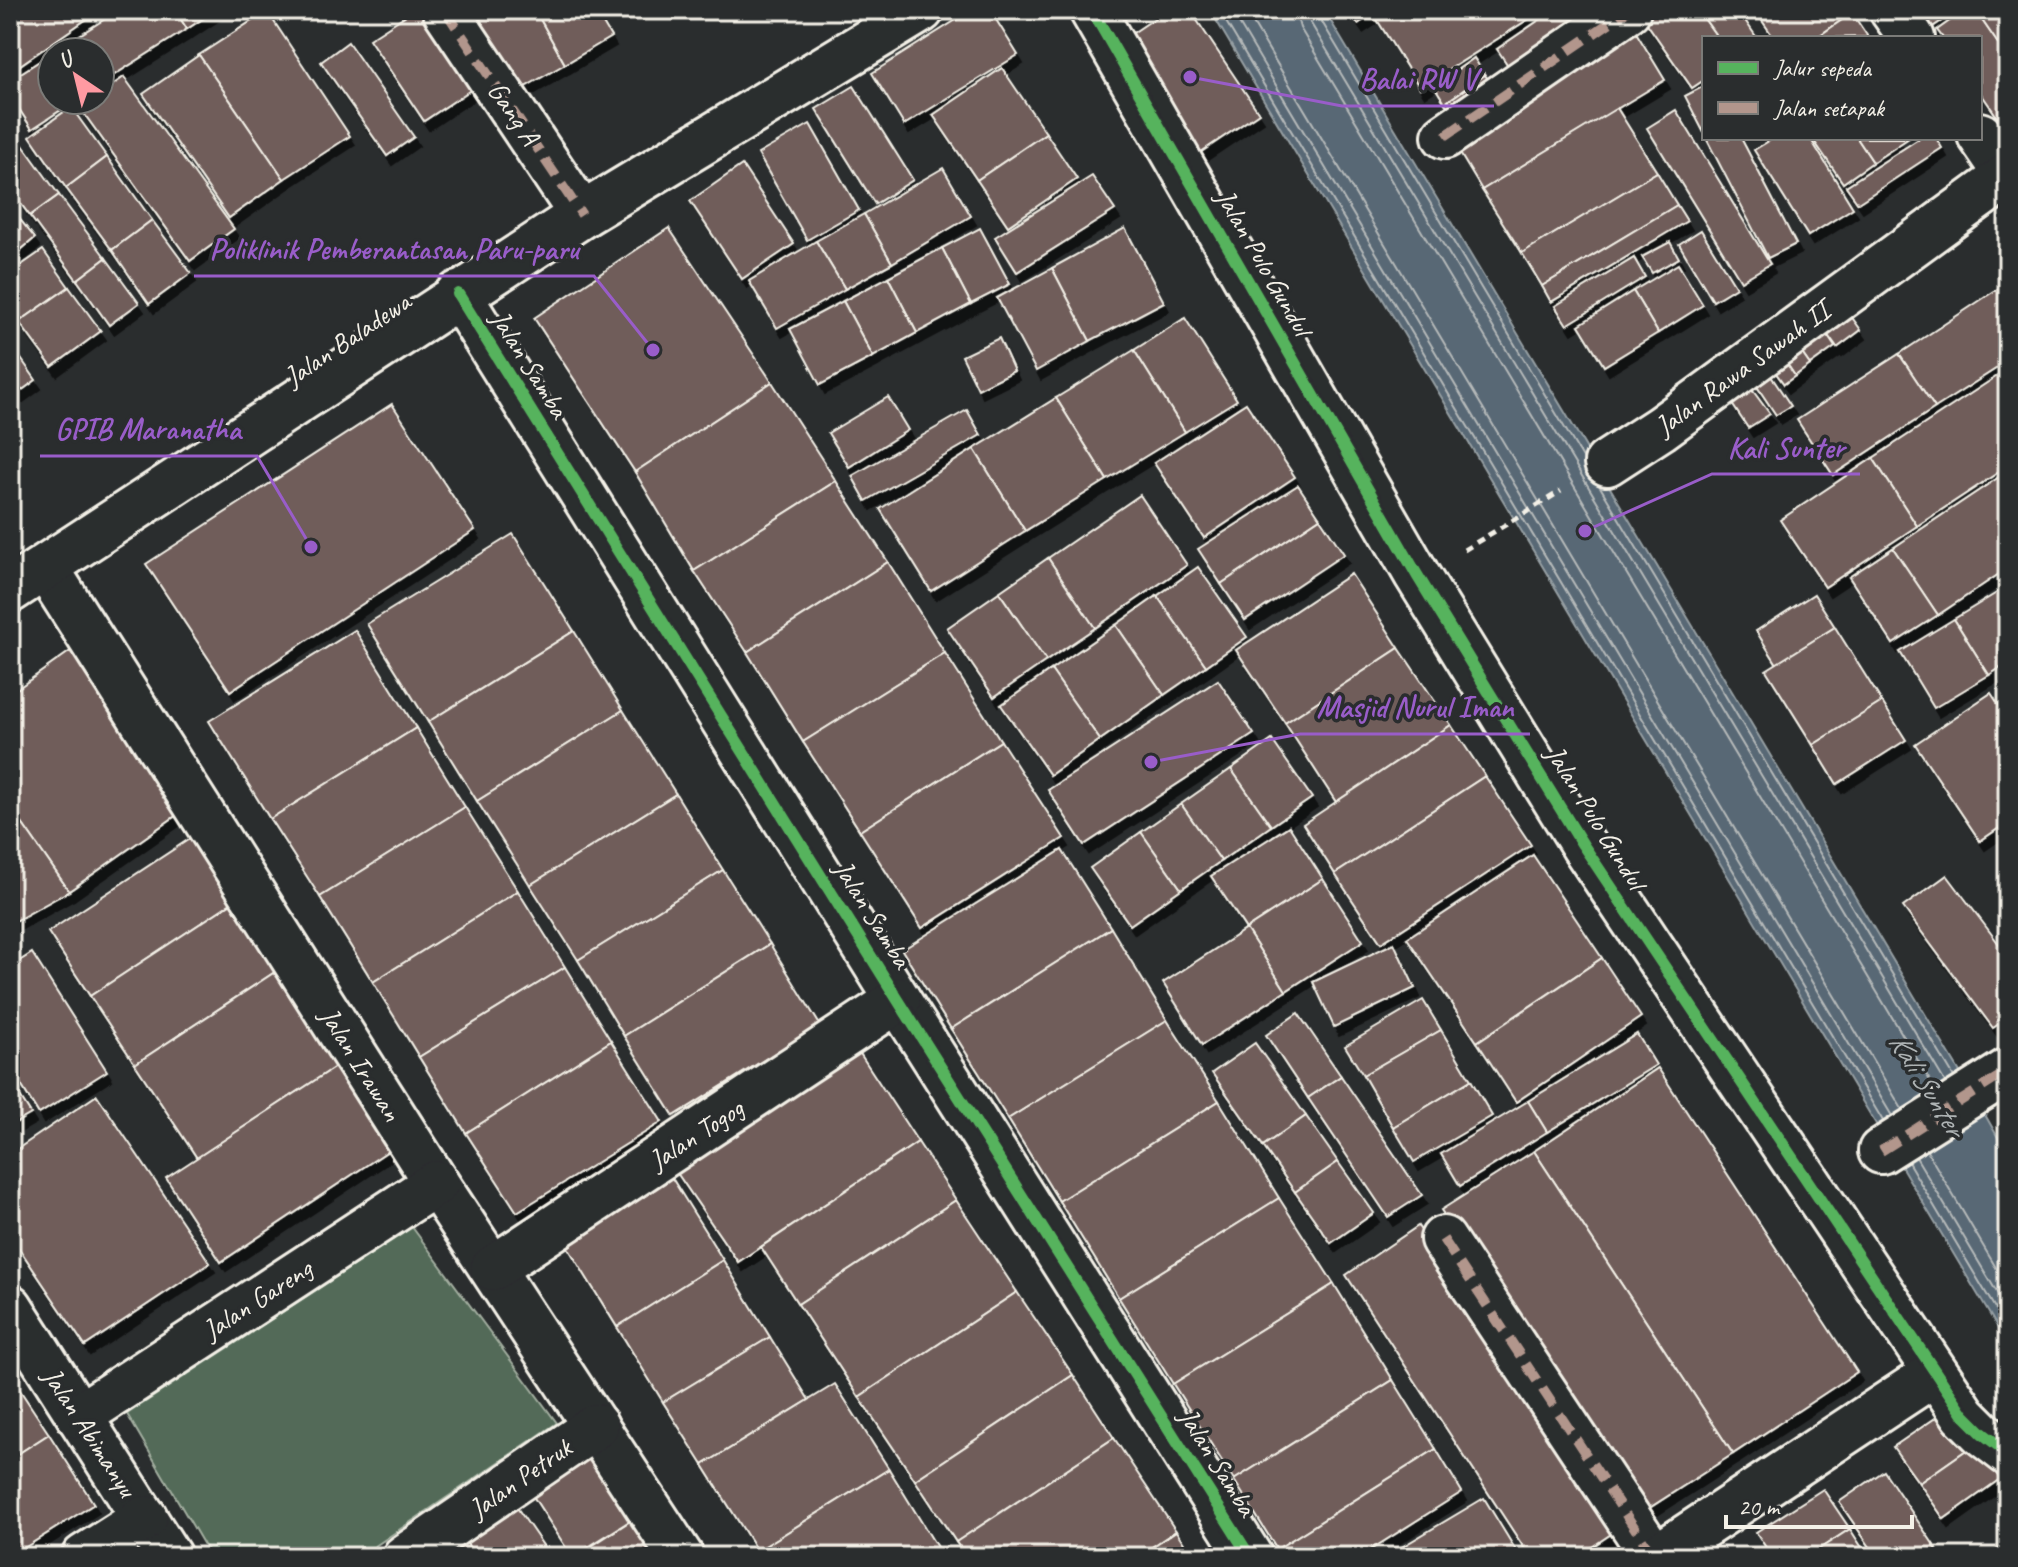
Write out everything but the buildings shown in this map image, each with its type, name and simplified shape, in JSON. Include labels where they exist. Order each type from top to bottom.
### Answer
[{"type":"street","name":"Gang A","points":[[445,10],[582,215]]},
{"type":"street","name":"Jalan Baladewa","points":[[10,590],[582,215],[921,10]]},
{"type":"street","points":[[1445,136],[1628,10]]},
{"type":"street","points":[[1892,10],[1911,36]]},
{"type":"street","name":"Jalan Pulo Gundul","points":[[1104,15],[1417,575],[1574,832],[1964,1415],[2008,1453]]},
{"type":"street","points":[[1982,138],[2008,175]]},
{"type":"street","name":"Jalan Rawa Sawah II","points":[[1607,463],[1674,418],[2008,175]]},
{"type":"street","name":"Jalan Samba","points":[[458,294],[1250,1557]]},
{"type":"street","name":"Jalan Irawan","points":[[46,568],[436,1183],[681,1557]]},
{"type":"street","name":"Jalan Togog","points":[[493,1268],[898,1000]]},
{"type":"street","points":[[1881,1151],[2000,1077]]},
{"type":"street","name":"Jalan Gareng","points":[[79,1416],[436,1183]]},
{"type":"street","points":[[1443,1239],[1655,1557],[1935,1373]]},
{"type":"street","name":"Jalan Abimanyu","points":[[10,1307],[169,1557]]},
{"type":"street","name":"Jalan Petruk","points":[[405,1557],[596,1426]]},
{"type":"street","points":[[84,1557],[145,1518]]},
{"type":"path","points":[[1467,548],[1607,463]]},
{"type":"green space","points":[[412,1227],[557,1423],[359,1557],[211,1557],[127,1414]]},
{"type":"water","points":[[1210,10],[1324,10],[1976,1099],[2008,1155],[2008,1345]]},
{"type":"marked path","points":[[445,10],[582,215]]},
{"type":"marked path","points":[[1445,136],[1628,10]]},
{"type":"marked path","points":[[1881,1151],[2008,1071]]},
{"type":"marked path","points":[[1443,1239],[1654,1557]]},
{"type":"cycle path","points":[[1092,10],[1417,575],[1583,845],[1964,1415],[2008,1453]]},
{"type":"cycle path","points":[[458,294],[1250,1557]]},
{"type":"place","name":"Balai RW V","points":[[1190,77]]},
{"type":"place","name":"Poliklinik Pemberantasan Paru-paru","points":[[653,350]]},
{"type":"place","name":"Kali Sunter","points":[[1585,531]]},
{"type":"place","name":"GPIB Maranatha","points":[[311,547]]},
{"type":"place","name":"Masjid Nurul Iman","points":[[1151,762]]}]
